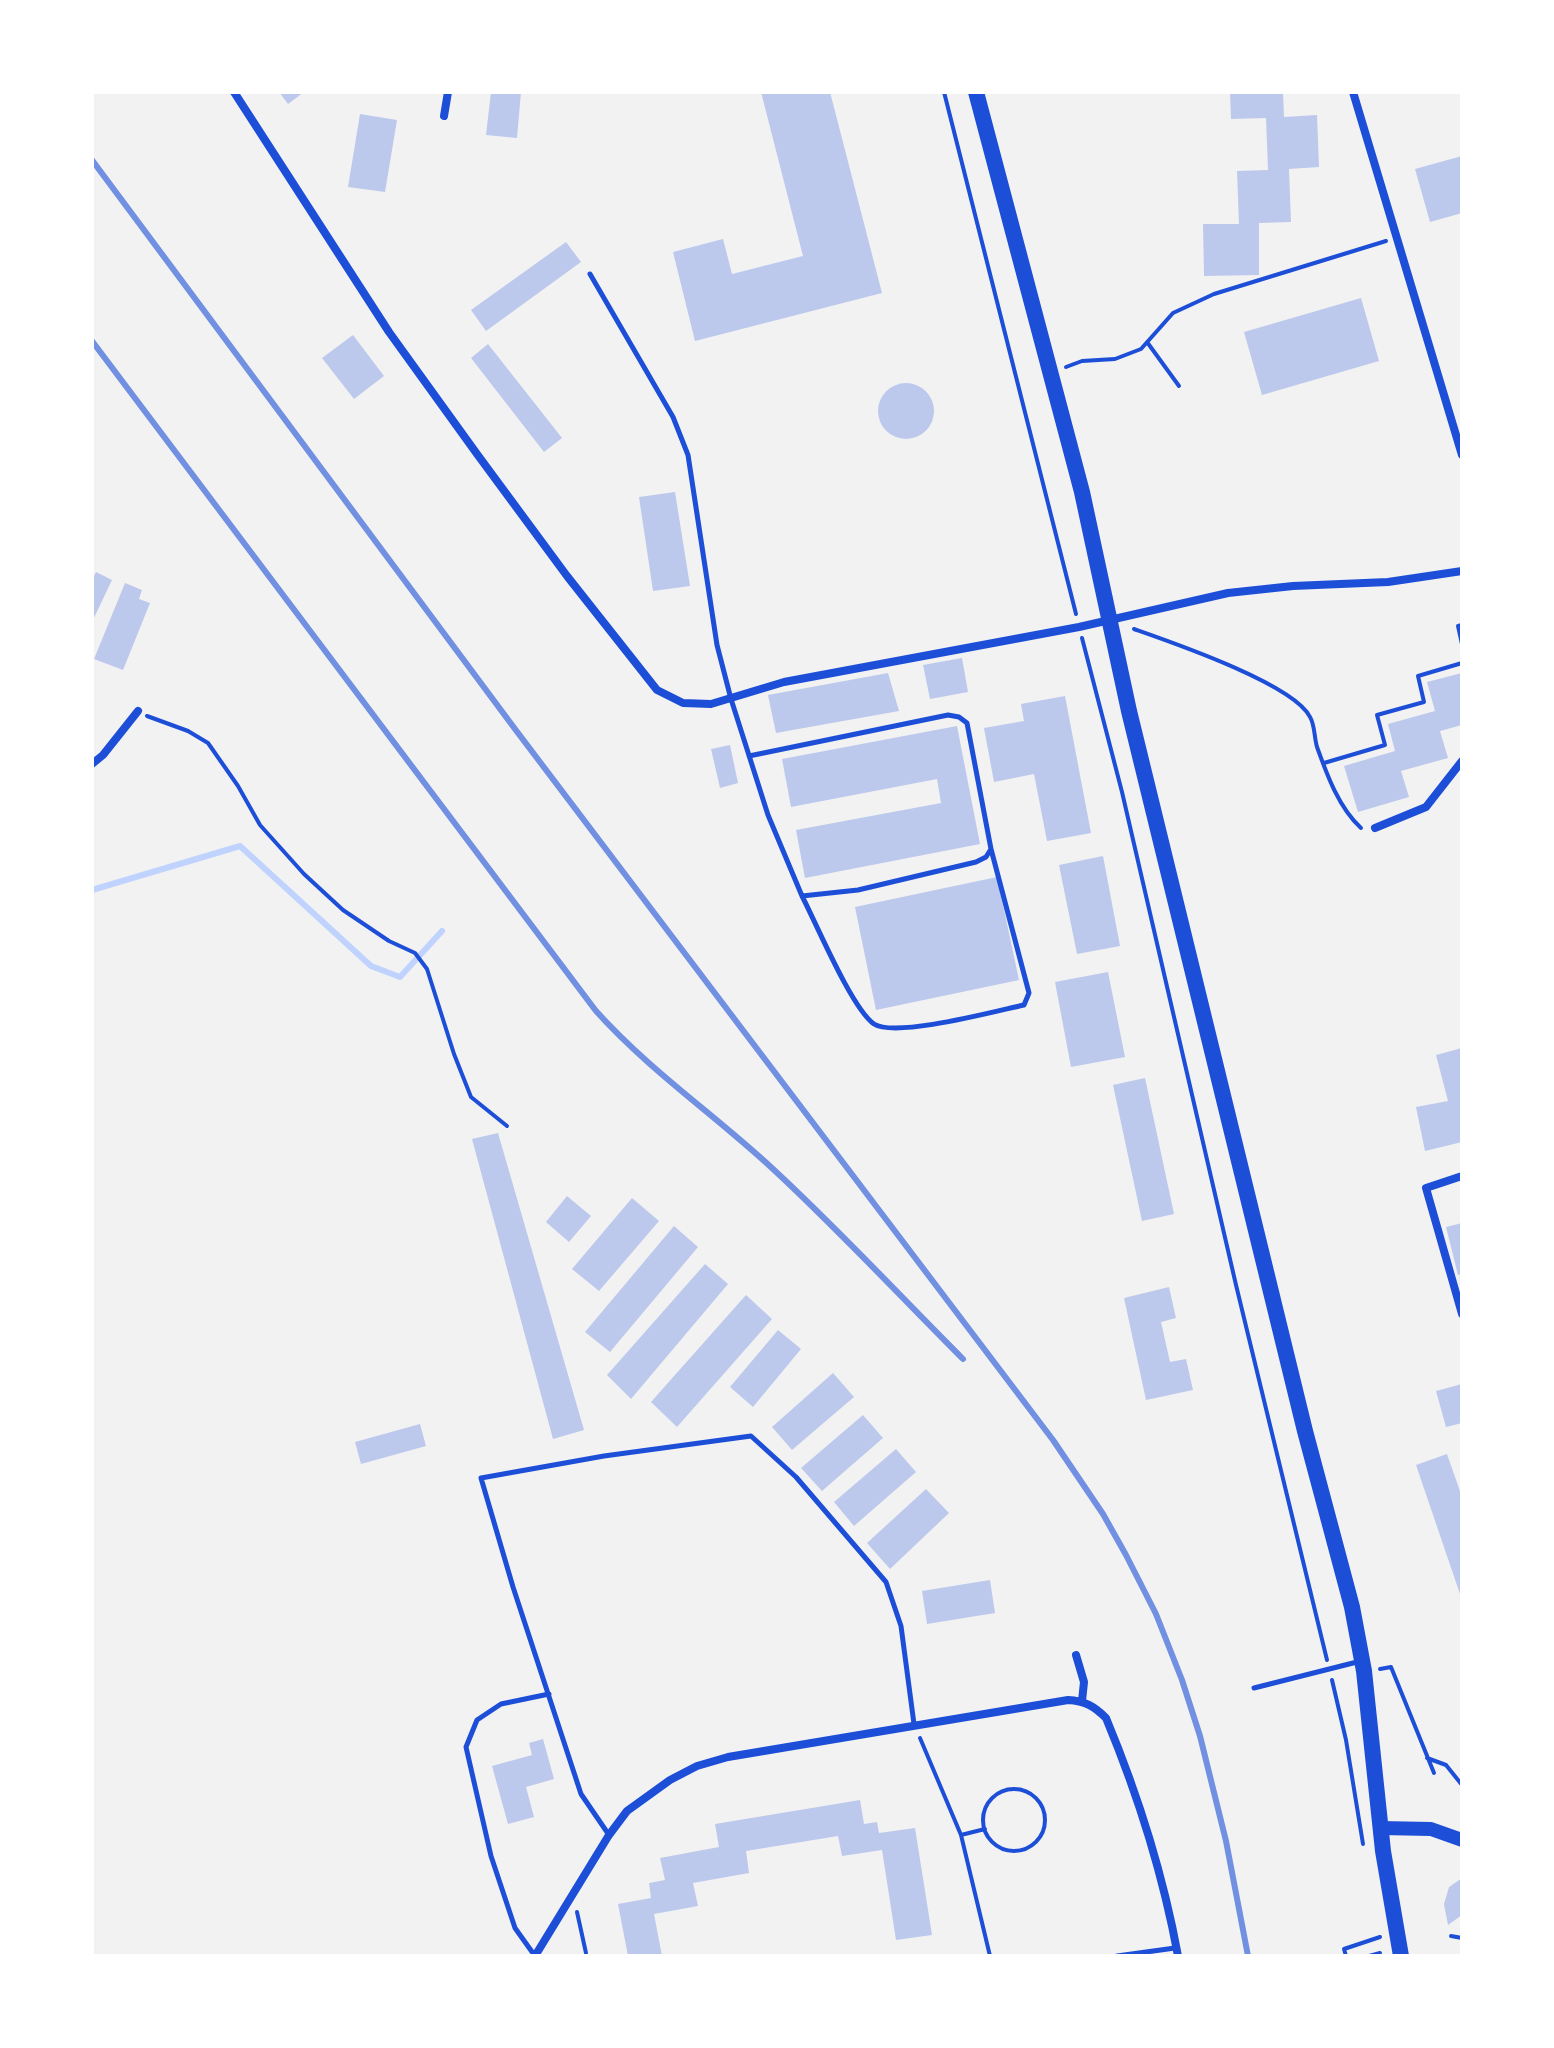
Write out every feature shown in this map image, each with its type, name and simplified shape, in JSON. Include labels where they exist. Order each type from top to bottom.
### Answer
[{"type":"main road","points":[[976,92],[1053,372],[1109,620],[1305,1431],[1352,1607],[1363,1666],[1380,1828],[1401,1956]]},
{"type":"street","points":[[234,92],[389,332],[567,576],[657,690],[683,703],[711,704],[784,682],[1079,627],[1228,593],[1293,586],[1388,582],[1462,571]]},
{"type":"street","points":[[444,116],[448,92]]},
{"type":"street","points":[[1353,92],[1462,455]]},
{"type":"street","points":[[92,764],[103,755],[138,711]]},
{"type":"street","points":[[1375,828],[1426,807],[1462,761]]},
{"type":"street","points":[[1462,1176],[1426,1188],[1458,1282],[1462,1314]]},
{"type":"street","points":[[1076,1655],[1084,1682],[1082,1701]]},
{"type":"street","points":[[535,1956],[627,1811],[670,1780],[697,1766],[728,1757],[914,1724],[1052,1702],[1082,1701],[1096,1707],[1106,1718],[1124,1761],[1155,1856],[1177,1952]]},
{"type":"street","points":[[1380,1828],[1431,1829],[1462,1840]]},
{"type":"lane","points":[[590,274],[673,417],[688,455],[717,645],[731,699],[749,756],[768,815],[802,896],[858,1007],[874,1024],[885,1028],[925,1026],[1024,1005],[1029,993],[991,849],[967,723],[959,717],[948,715],[749,756]]},
{"type":"lane","points":[[802,896],[858,890],[976,862],[986,857],[991,849]]},
{"type":"lane","points":[[609,1835],[581,1794],[481,1478],[604,1456],[751,1436],[796,1477],[886,1582],[901,1626],[914,1724]]},
{"type":"lane","points":[[1254,1688],[1329,1669],[1363,1666]]},
{"type":"lane","points":[[535,1956],[515,1928],[505,1899],[491,1856],[466,1747],[477,1720],[501,1704],[549,1694]]},
{"type":"lane","points":[[1117,1956],[1177,1952]]},
{"type":"path","points":[[944,92],[1126,807],[1236,1285],[1346,1740],[1364,1849]]},
{"type":"path","points":[[1053,372],[1082,361],[1115,359],[1141,349],[1173,313],[1214,294],[1397,238]]},
{"type":"path","points":[[1147,342],[1179,386]]},
{"type":"path","points":[[1109,620],[1216,658],[1295,701],[1310,716],[1317,745],[1349,817],[1362,828],[1375,828]]},
{"type":"path","points":[[1462,625],[1458,626],[1462,644]]},
{"type":"path","points":[[1324,763],[1385,745],[1377,715],[1424,702],[1418,676],[1462,663]]},
{"type":"path","points":[[138,711],[156,722],[188,731],[208,743],[260,825],[304,874],[343,910],[389,941],[407,948],[421,960],[427,969],[471,1097],[507,1126]]},
{"type":"path","points":[[1363,1666],[1391,1667],[1434,1773]]},
{"type":"path","points":[[914,1724],[961,1835],[990,1956]]},
{"type":"path","points":[[1427,1758],[1446,1765],[1462,1785]]},
{"type":"path","points":[[1004,1792],[1024,1792],[1033,1797],[1044,1813],[1045,1823],[1037,1841],[1020,1851],[1000,1848],[992,1842],[985,1829],[987,1804],[1004,1792]]},
{"type":"path","points":[[961,1835],[985,1829]]},
{"type":"path","points":[[573,1895],[586,1953]]},
{"type":"path","points":[[1346,1956],[1344,1949],[1382,1936],[1387,1956]]},
{"type":"path","points":[[1451,1936],[1462,1938]]},
{"type":"path","points":[[1369,1956],[1380,1953]]},
{"type":"building","points":[[279,92],[304,92],[288,104]]},
{"type":"building","points":[[491,92],[521,92],[517,138],[486,135]]},
{"type":"building","points":[[761,92],[830,92],[882,293],[695,341],[673,252],[723,239],[732,274],[803,256]]},
{"type":"building","points":[[1230,92],[1283,92],[1284,117],[1317,115],[1319,167],[1289,169],[1291,222],[1259,223],[1259,275],[1204,276],[1203,224],[1239,224],[1237,171],[1268,170],[1266,118],[1231,119]]},
{"type":"building","points":[[360,114],[397,120],[385,192],[348,187]]},
{"type":"building","points":[[1462,156],[1462,213],[1430,222],[1415,169]]},
{"type":"building","points":[[566,242],[581,262],[486,331],[471,310]]},
{"type":"building","points":[[1361,298],[1379,361],[1262,395],[1244,332]]},
{"type":"building","points":[[353,335],[384,376],[354,399],[322,358]]},
{"type":"building","points":[[488,344],[562,438],[544,452],[471,358]]},
{"type":"building","points":[[906,383],[926,391],[934,411],[926,431],[906,439],[886,431],[878,411],[886,391]]},
{"type":"building","points":[[675,492],[690,586],[653,591],[639,497]]},
{"type":"building","points":[[96,572],[112,580],[92,622],[92,580]]},
{"type":"building","points":[[125,583],[142,590],[139,599],[150,603],[123,670],[94,659]]},
{"type":"building","points":[[962,658],[968,692],[930,699],[923,665]]},
{"type":"building","points":[[888,673],[899,711],[776,733],[768,695]]},
{"type":"building","points":[[1462,673],[1462,725],[1440,731],[1448,758],[1401,771],[1409,797],[1358,812],[1344,766],[1395,751],[1388,724],[1435,711],[1427,682]]},
{"type":"building","points":[[1065,696],[1091,833],[1047,841],[1034,774],[994,782],[984,728],[1024,721],[1021,704]]},
{"type":"building","points":[[957,726],[980,844],[805,878],[796,830],[941,803],[937,779],[791,807],[782,759]]},
{"type":"building","points":[[730,745],[738,783],[720,788],[711,749]]},
{"type":"building","points":[[1103,856],[1120,946],[1077,954],[1059,865]]},
{"type":"building","points":[[997,877],[1019,980],[876,1010],[855,907]]},
{"type":"building","points":[[1108,972],[1125,1057],[1071,1067],[1055,982]]},
{"type":"building","points":[[1462,1048],[1462,1142],[1425,1151],[1416,1107],[1448,1101],[1436,1055]]},
{"type":"building","points":[[1145,1078],[1174,1214],[1142,1221],[1113,1085]]},
{"type":"building","points":[[498,1133],[584,1430],[553,1439],[472,1139]]},
{"type":"building","points":[[567,1196],[591,1216],[569,1242],[546,1222]]},
{"type":"building","points":[[632,1198],[659,1221],[599,1291],[572,1269]]},
{"type":"building","points":[[1462,1223],[1462,1274],[1458,1275],[1446,1227]]},
{"type":"building","points":[[674,1226],[698,1247],[610,1352],[585,1332]]},
{"type":"building","points":[[705,1264],[728,1284],[631,1399],[607,1375]]},
{"type":"building","points":[[1169,1287],[1176,1318],[1161,1322],[1170,1362],[1186,1359],[1193,1390],[1146,1400],[1124,1298]]},
{"type":"building","points":[[746,1295],[772,1319],[677,1427],[651,1402]]},
{"type":"building","points":[[778,1330],[801,1349],[753,1407],[730,1387]]},
{"type":"building","points":[[833,1373],[854,1397],[792,1450],[772,1427]]},
{"type":"building","points":[[1462,1384],[1462,1423],[1446,1427],[1436,1391]]},
{"type":"building","points":[[863,1415],[883,1438],[822,1491],[801,1468]]},
{"type":"building","points":[[420,1424],[426,1446],[361,1464],[355,1442]]},
{"type":"building","points":[[896,1449],[916,1472],[854,1526],[834,1502]]},
{"type":"building","points":[[1447,1454],[1462,1497],[1461,1597],[1416,1465]]},
{"type":"building","points":[[926,1489],[949,1513],[890,1569],[867,1543]]},
{"type":"building","points":[[990,1580],[995,1613],[927,1624],[922,1591]]},
{"type":"building","points":[[543,1739],[554,1779],[526,1787],[534,1817],[508,1824],[492,1766],[532,1755],[529,1743]]},
{"type":"building","points":[[860,1800],[864,1824],[877,1822],[879,1833],[915,1828],[932,1935],[896,1940],[882,1850],[842,1856],[838,1836],[746,1851],[749,1873],[693,1883],[698,1906],[654,1914],[662,1956],[628,1956],[618,1904],[651,1898],[649,1883],[665,1880],[660,1858],[719,1847],[715,1824]]},
{"type":"building","points":[[1462,1878],[1462,1915],[1448,1925],[1444,1904],[1449,1887]]},
{"type":"waterway","points":[[92,890],[240,846],[371,966],[400,977],[442,931]]},
{"type":"railway","points":[[92,160],[515,729],[1053,1440],[1103,1514],[1156,1614],[1182,1680],[1200,1736],[1226,1841],[1248,1956]]},
{"type":"railway","points":[[92,341],[596,1011],[660,1073],[798,1192],[963,1359]]}]
